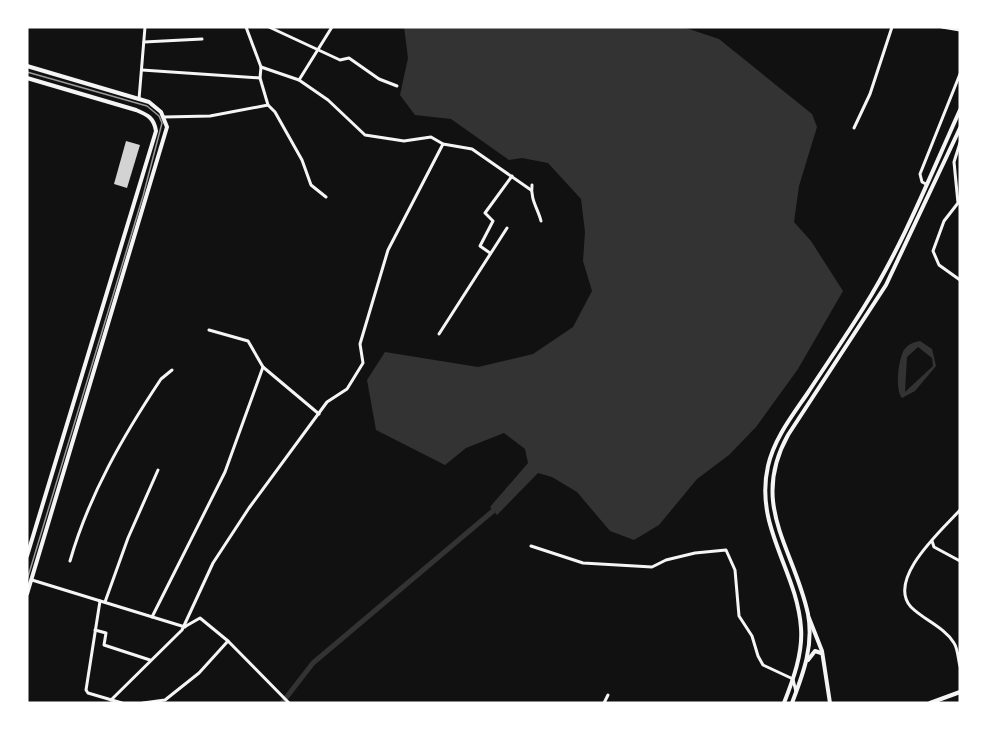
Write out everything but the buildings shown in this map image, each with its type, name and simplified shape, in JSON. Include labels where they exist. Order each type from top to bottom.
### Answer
[{"type":"main road","points":[[27,66],[139,99],[156,107],[164,117],[166,128],[27,594]]},
{"type":"main road","points":[[27,78],[136,110],[148,115],[154,122],[156,130],[27,556]]},
{"type":"main road","points":[[784,703],[793,679],[801,627],[791,584],[767,520],[765,492],[768,464],[779,438],[866,305],[895,252],[960,110]]},
{"type":"main road","points":[[830,703],[823,657],[778,530],[773,507],[772,481],[778,457],[788,435],[886,285],[960,128]]},
{"type":"main road","points":[[792,703],[806,664],[809,641],[808,614]]},
{"type":"main road","points":[[806,664],[815,651],[818,650],[823,657]]},
{"type":"main road","points":[[930,703],[960,692]]},
{"type":"street","points":[[139,99],[145,27]]},
{"type":"street","points":[[246,27],[261,67],[260,78],[268,105],[302,160],[311,184],[326,197]]},
{"type":"street","points":[[269,27],[340,60],[349,58],[379,79],[397,86]]},
{"type":"street","points":[[299,80],[332,27]]},
{"type":"street","points":[[854,128],[870,94],[892,27]]},
{"type":"street","points":[[942,27],[960,30]]},
{"type":"street","points":[[144,42],[202,39]]},
{"type":"street","points":[[261,67],[299,80],[328,100],[365,135],[405,141],[431,137],[443,144],[472,149],[532,188],[541,221]]},
{"type":"street","points":[[142,70],[260,78]]},
{"type":"street","points":[[927,184],[922,182],[920,174],[960,74]]},
{"type":"street","points":[[164,117],[210,116],[268,105]]},
{"type":"street","points":[[960,143],[954,162],[958,203],[944,221],[933,251],[939,266],[960,280]]},
{"type":"street","points":[[185,627],[214,561],[249,508],[327,402],[347,389],[363,363],[360,344],[388,250],[443,144]]},
{"type":"street","points":[[490,253],[480,246],[493,221],[485,213],[512,176]]},
{"type":"street","points":[[439,334],[507,228]]},
{"type":"street","points":[[208,330],[248,341],[263,367],[319,414]]},
{"type":"street","points":[[152,617],[225,472],[263,367]]},
{"type":"street","points":[[70,561],[87,512],[109,465],[161,379],[172,370]]},
{"type":"street","points":[[105,602],[128,538],[158,470]]},
{"type":"street","points":[[960,510],[920,554],[904,587],[904,596],[911,606],[938,626],[955,645],[960,666]]},
{"type":"street","points":[[932,541],[934,547],[960,561]]},
{"type":"street","points":[[531,546],[583,563],[652,567],[666,560],[696,553],[726,550],[735,570],[738,616],[752,636],[763,664],[793,679],[795,694]]},
{"type":"street","points":[[31,580],[185,627]]},
{"type":"street","points":[[100,601],[86,690],[88,693],[122,703]]},
{"type":"street","points":[[111,700],[185,627],[200,618],[228,640],[290,703]]},
{"type":"street","points":[[96,630],[106,633],[104,645],[150,660]]},
{"type":"street","points":[[143,703],[165,700],[199,674],[228,640]]},
{"type":"street","points":[[604,703],[608,695]]},
{"type":"shaded area","points":[[404,27],[683,27],[719,39],[812,114],[817,127],[799,186],[794,222],[811,241],[843,291],[798,369],[756,427],[729,455],[697,479],[659,525],[634,540],[610,531],[577,492],[552,477],[538,473],[497,515],[490,507],[528,463],[525,449],[504,433],[466,448],[445,465],[376,430],[367,380],[385,352],[478,367],[533,354],[573,327],[592,291],[583,261],[585,232],[581,199],[548,163],[522,158],[509,160],[451,119],[415,115],[400,95],[408,58]]},
{"type":"shaded area","points":[[920,341],[932,349],[936,366],[915,391],[902,398],[898,382],[900,361],[906,348]],"holes":[[[918,347],[932,358],[933,366],[905,392],[907,357]]]},
{"type":"waterway","points":[[282,703],[313,663],[493,511]]},
{"type":"tram line","points":[[27,72],[147,106],[159,116],[162,123],[143,196],[27,580]]}]
